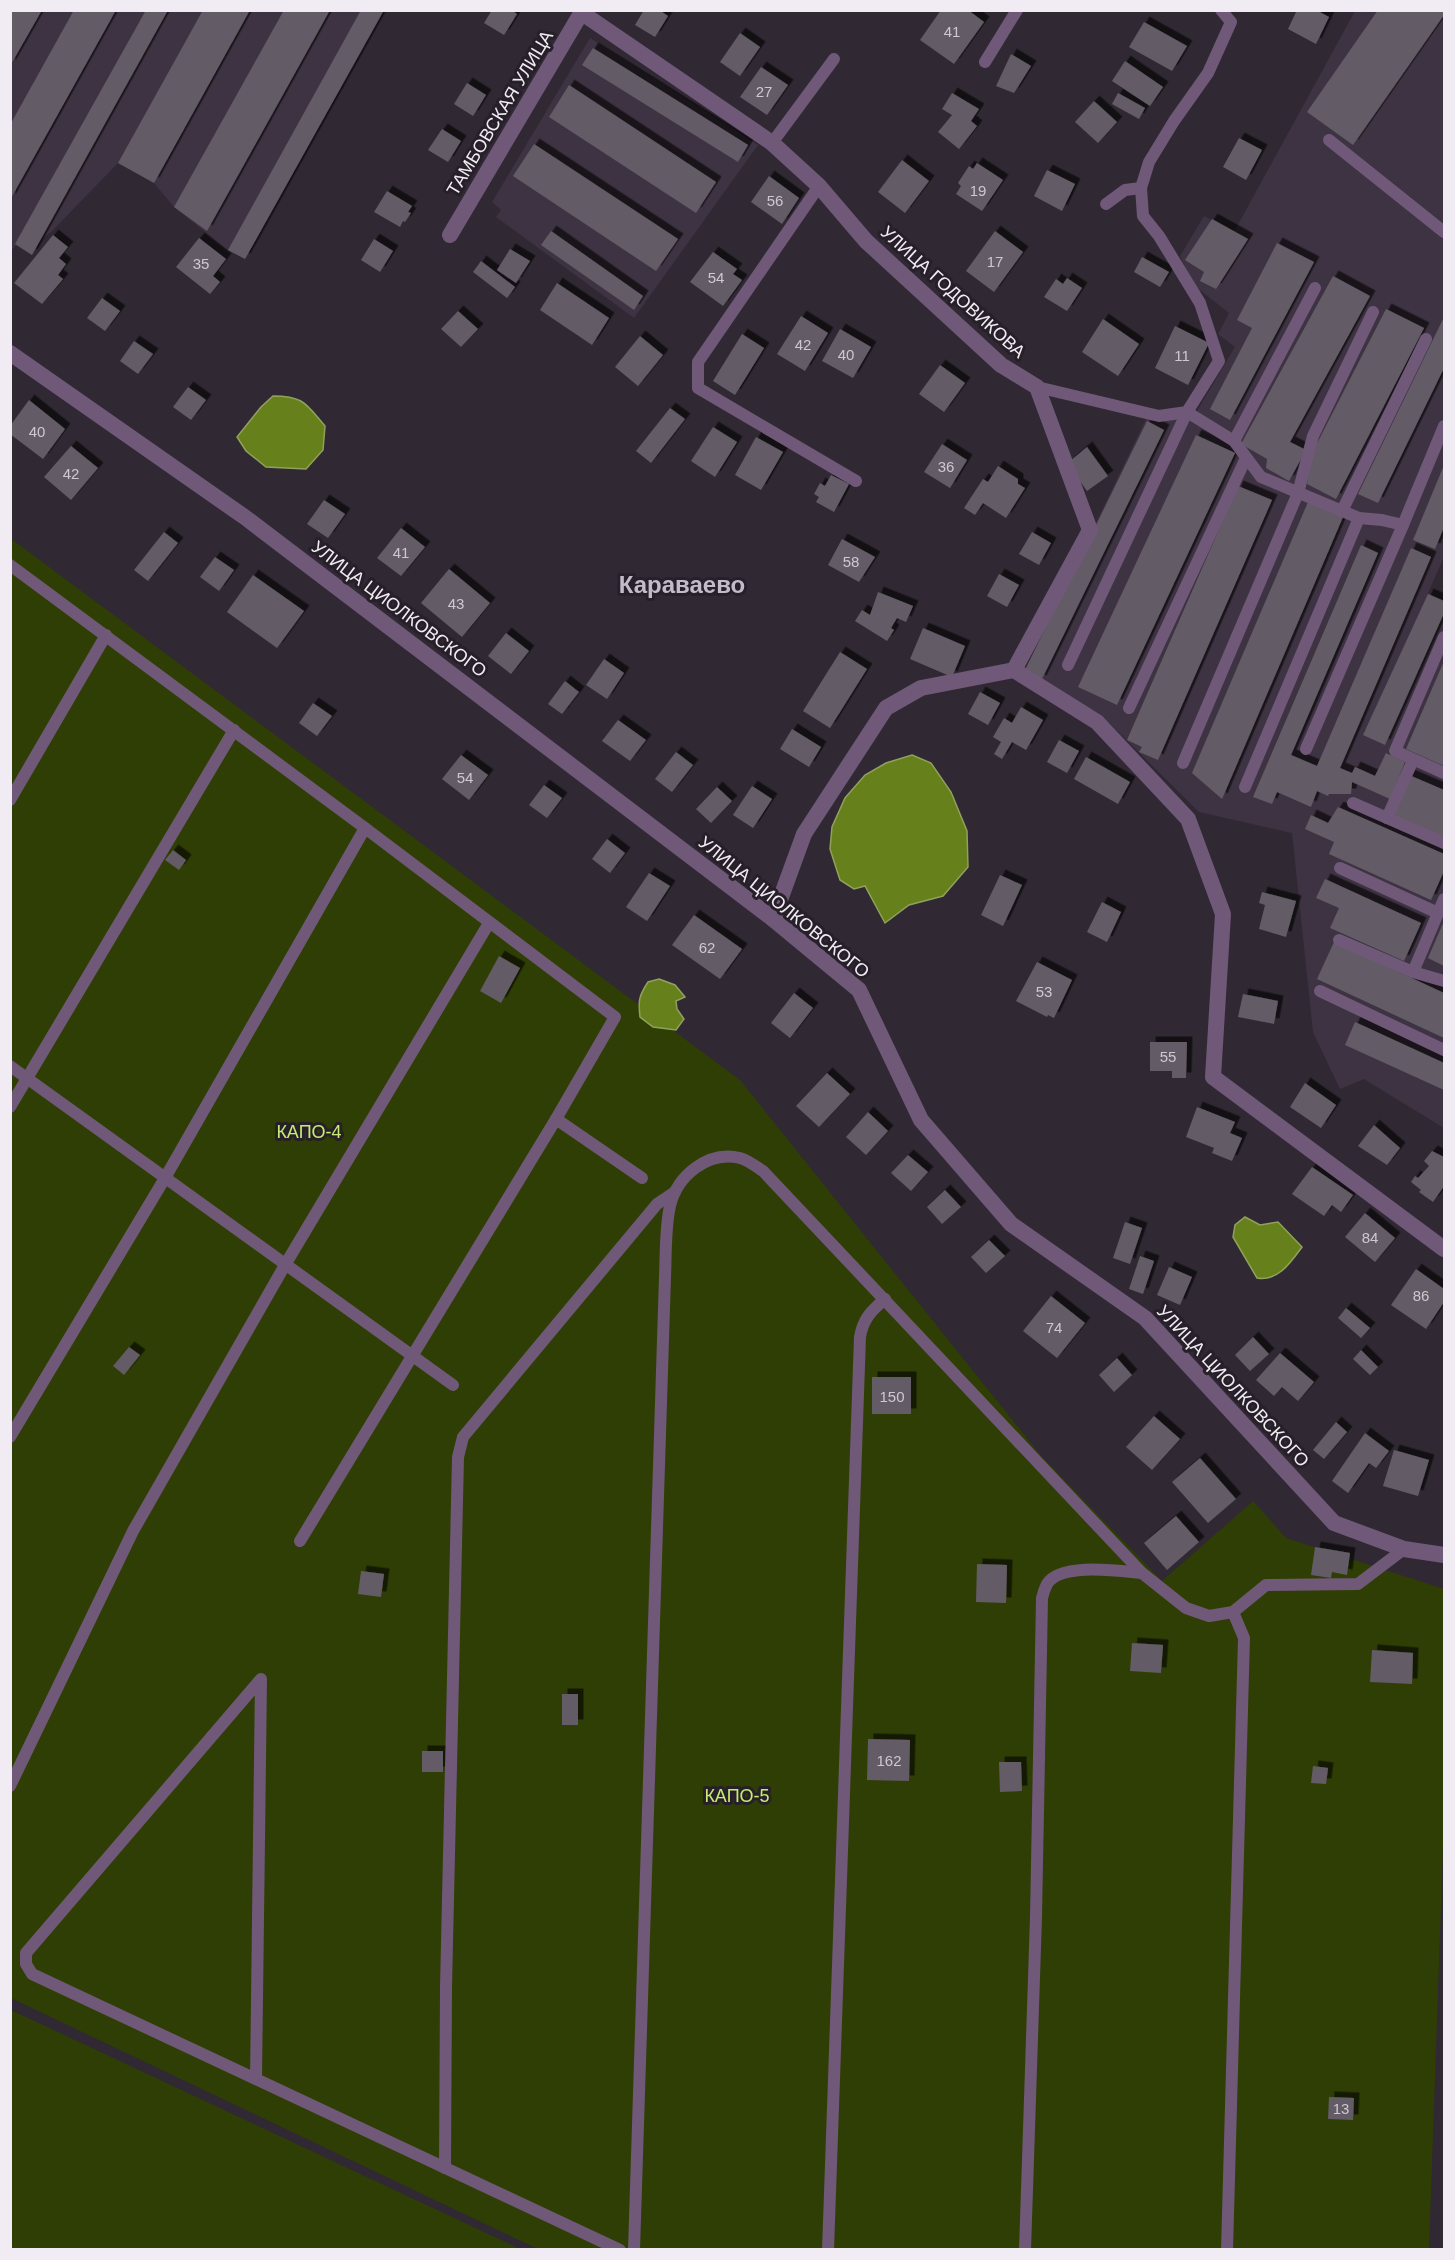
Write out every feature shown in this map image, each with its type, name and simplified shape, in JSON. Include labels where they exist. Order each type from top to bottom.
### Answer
[{"type":"street","name":"УЛИЦА ГОДОВИКОВА","points":[[583,12],[772,144],[819,186],[866,241],[1001,364],[1037,387]]},
{"type":"street","name":"ТАМБОВСКАЯ УЛИЦА","points":[[450,235],[583,12]]},
{"type":"street","name":"УЛИЦА ЦИОЛКОВСКОГО","points":[[10,353],[246,518],[773,919],[859,990],[921,1120],[1011,1224],[1144,1318],[1334,1522],[1404,1549],[1444,1555]]},
{"type":"street","points":[[1014,670],[1090,530],[1037,387]]},
{"type":"street","points":[[773,919],[804,834],[886,708],[921,688],[1014,670],[1097,722],[1188,819],[1223,914],[1213,1077],[1444,1249]]},
{"type":"lane","points":[[985,62],[1017,10]]},
{"type":"lane","points":[[1068,665],[1187,412],[1219,361],[1200,303],[1159,236],[1143,216],[1141,188],[1149,162],[1174,121],[1208,73],[1232,22],[1221,10]]},
{"type":"lane","points":[[772,144],[834,59]]},
{"type":"lane","points":[[1329,140],[1444,232]]},
{"type":"lane","points":[[819,186],[698,362],[698,388],[856,481]]},
{"type":"lane","points":[[1106,204],[1125,190],[1141,188]]},
{"type":"lane","points":[[1234,441],[1315,288]]},
{"type":"lane","points":[[1184,763],[1298,493],[1313,436],[1373,312]]},
{"type":"lane","points":[[1342,511],[1426,339]]},
{"type":"lane","points":[[1037,387],[1159,416],[1187,412],[1234,441],[1261,477],[1359,518],[1403,525]]},
{"type":"lane","points":[[1306,749],[1444,426]]},
{"type":"lane","points":[[1129,708],[1246,458]]},
{"type":"lane","points":[[1245,787],[1359,518]]},
{"type":"lane","points":[[10,565],[234,730],[615,1017],[556,1119],[300,1541]]},
{"type":"lane","points":[[10,801],[105,635]]},
{"type":"lane","points":[[1444,637],[1395,751],[1444,773]]},
{"type":"lane","points":[[10,1107],[234,730]]},
{"type":"lane","points":[[1388,818],[1413,759]]},
{"type":"lane","points":[[1353,803],[1444,843]]},
{"type":"lane","points":[[10,1437],[165,1178],[365,828]]},
{"type":"lane","points":[[1340,868],[1438,913]]},
{"type":"lane","points":[[1413,972],[1444,899]]},
{"type":"lane","points":[[10,1786],[133,1532],[285,1265],[489,922]]},
{"type":"lane","points":[[1339,940],[1413,972],[1444,981]]},
{"type":"lane","points":[[1320,991],[1444,1050]]},
{"type":"lane","points":[[10,1066],[453,1385]]},
{"type":"lane","points":[[556,1119],[642,1178]]},
{"type":"lane","points":[[634,2250],[660,1376],[670,1207],[675,1192],[686,1177],[700,1165],[718,1156],[741,1158],[764,1172],[1142,1573],[1186,1608],[1209,1616],[1233,1612],[1266,1585],[1358,1584],[1404,1549]]},
{"type":"lane","points":[[446,2168],[446,1987],[460,1446],[463,1437],[657,1204],[675,1192]]},
{"type":"lane","points":[[828,2250],[860,1337],[862,1324],[871,1310],[885,1299]]},
{"type":"lane","points":[[1025,2250],[1036,1917],[1042,1598],[1047,1583],[1061,1574],[1093,1569],[1142,1573]]},
{"type":"lane","points":[[1227,2250],[1244,1638],[1233,1612]]},
{"type":"lane","points":[[256,2079],[261,1679],[26,1953],[26,1964],[32,1974],[620,2250]]},
{"type":"shaded area","points":[[11,11],[384,11],[245,259],[228,250],[174,207],[154,183],[118,163],[51,232],[29,248],[32,255],[16,245],[11,251]]},
{"type":"shaded area","points":[[1355,11],[1444,11],[1444,557],[1428,593],[1444,601],[1444,1128],[1364,1079],[1340,1089],[1313,1032],[1292,833],[1199,812],[1100,714],[1024,672],[1146,419],[1193,418],[1235,347],[1218,334],[1229,313],[1191,283],[1180,256],[1204,216],[1234,232]]},
{"type":"shaded area","points":[[590,38],[758,145],[634,318],[496,217],[501,210],[492,202]]},
{"type":"shaded area","points":[[273,396],[292,398],[304,403],[325,426],[323,450],[306,469],[266,467],[246,451],[237,437]]},
{"type":"shaded area","points":[[912,755],[931,763],[951,792],[967,831],[968,867],[943,896],[909,905],[885,923],[865,886],[854,889],[840,880],[830,849],[832,827],[845,798],[865,775],[886,763]]},
{"type":"shaded area","points":[[659,979],[675,985],[685,997],[676,1001],[677,1009],[684,1019],[676,1030],[653,1027],[640,1017],[639,1002],[643,991],[648,982]]},
{"type":"shaded area","points":[[1245,1217],[1260,1225],[1278,1222],[1302,1247],[1278,1274],[1257,1278],[1233,1237],[1235,1225]]},
{"type":"green space","name":"КАПО-5","points":[[10,538],[740,1080],[1042,1457],[1162,1581],[1253,1501],[1286,1538],[1444,1589],[1444,1817],[1429,2249],[538,2249],[11,1998]]},
{"type":"green space","points":[[11,2010],[520,2249],[11,2249]]},
{"type":"building","points":[[10,10],[42,10],[10,66]]},
{"type":"building","points":[[74,10],[116,10],[10,200],[10,125]]},
{"type":"building","points":[[146,10],[168,10],[32,255],[15,244]]},
{"type":"building","points":[[203,10],[250,10],[154,183],[118,163]]},
{"type":"building","points":[[284,10],[330,10],[207,231],[174,207]]},
{"type":"building","points":[[361,10],[384,10],[245,259],[228,250]]},
{"type":"building","points":[[492,10],[511,10],[517,14],[504,35],[484,23]]},
{"type":"building","points":[[644,10],[659,10],[668,16],[655,37],[635,25]]},
{"type":"building","points":[[941,10],[968,10],[984,22],[954,64],[920,40]]},
{"type":"building","points":[[1297,10],[1316,10],[1329,17],[1316,44],[1288,29]]},
{"type":"building","points":[[1378,10],[1444,10],[1444,15],[1353,145],[1307,112]]},
{"type":"building","points":[[1144,22],[1187,46],[1172,71],[1129,47]]},
{"type":"building","points":[[740,33],[760,47],[740,76],[720,62]]},
{"type":"building","points":[[593,48],[748,145],[738,162],[582,65]]},
{"type":"building","points":[[1011,54],[1031,66],[1014,93],[996,86]]},
{"type":"building","points":[[1125,61],[1163,87],[1150,106],[1112,81]]},
{"type":"building","points":[[761,67],[788,85],[767,115],[740,97]]},
{"type":"building","points":[[467,83],[486,95],[473,116],[454,104]]},
{"type":"building","points":[[569,85],[716,182],[696,213],[549,117]]},
{"type":"building","points":[[952,93],[979,109],[971,121],[977,126],[959,149],[938,132],[952,115],[942,109]]},
{"type":"building","points":[[1118,93],[1145,108],[1139,119],[1112,104]]},
{"type":"building","points":[[1094,101],[1117,122],[1098,143],[1075,122]]},
{"type":"building","points":[[442,129],[461,141],[448,162],[428,150]]},
{"type":"building","points":[[1239,138],[1262,150],[1246,180],[1223,167]]},
{"type":"building","points":[[534,144],[678,239],[656,271],[513,176]]},
{"type":"building","points":[[902,160],[929,181],[905,213],[878,192]]},
{"type":"building","points":[[977,163],[1003,180],[982,211],[956,194],[961,186],[958,183],[969,166],[973,169]]},
{"type":"building","points":[[1047,170],[1075,184],[1062,211],[1034,196]]},
{"type":"building","points":[[769,176],[799,198],[782,224],[751,202]]},
{"type":"building","points":[[387,191],[412,206],[408,212],[411,213],[400,227],[374,212]]},
{"type":"building","points":[[1212,219],[1248,239],[1216,289],[1200,281],[1204,272],[1185,260]]},
{"type":"building","points":[[551,231],[643,296],[634,310],[541,245]]},
{"type":"building","points":[[995,231],[1023,252],[994,292],[966,271]]},
{"type":"building","points":[[53,235],[68,247],[59,258],[66,264],[58,275],[63,279],[42,304],[14,283]]},
{"type":"building","points":[[199,238],[226,259],[213,276],[220,282],[210,294],[176,267]]},
{"type":"building","points":[[374,239],[393,251],[380,272],[361,260]]},
{"type":"building","points":[[1277,243],[1314,262],[1230,420],[1210,409],[1252,328],[1237,320]]},
{"type":"building","points":[[510,249],[530,261],[516,283],[497,270]]},
{"type":"building","points":[[713,252],[737,269],[733,274],[742,280],[723,306],[690,282]]},
{"type":"building","points":[[1142,257],[1169,272],[1160,287],[1134,272]]},
{"type":"building","points":[[481,261],[515,287],[507,298],[473,272]]},
{"type":"building","points":[[1333,276],[1370,296],[1290,442],[1306,450],[1289,481],[1266,468],[1267,459],[1241,444]]},
{"type":"building","points":[[1067,278],[1082,288],[1067,311],[1044,297],[1056,279],[1063,284]]},
{"type":"building","points":[[557,283],[609,318],[592,345],[540,310]]},
{"type":"building","points":[[102,298],[120,311],[105,331],[87,318]]},
{"type":"building","points":[[1386,309],[1424,328],[1336,499],[1307,484],[1312,453]]},
{"type":"building","points":[[458,311],[478,329],[461,347],[441,329]]},
{"type":"building","points":[[801,316],[828,333],[805,371],[777,354]]},
{"type":"building","points":[[1444,317],[1444,368],[1378,503],[1358,494]]},
{"type":"building","points":[[1103,319],[1139,344],[1118,376],[1082,352]]},
{"type":"building","points":[[1175,326],[1209,343],[1188,385],[1155,368]]},
{"type":"building","points":[[840,329],[871,347],[853,378],[822,361]]},
{"type":"building","points":[[742,334],[764,348],[735,395],[713,381]]},
{"type":"building","points":[[640,336],[663,355],[638,386],[615,367]]},
{"type":"building","points":[[134,341],[153,354],[138,374],[120,361]]},
{"type":"building","points":[[940,365],[965,383],[944,412],[919,394]]},
{"type":"building","points":[[188,387],[206,400],[191,420],[173,407]]},
{"type":"building","points":[[29,400],[65,429],[43,459],[10,434],[10,426]]},
{"type":"building","points":[[670,408],[685,419],[651,463],[636,451]]},
{"type":"building","points":[[1147,421],[1164,430],[1041,681],[1024,672]]},
{"type":"building","points":[[713,427],[737,442],[715,477],[691,461]]},
{"type":"building","points":[[1196,435],[1235,453],[1117,705],[1078,687]]},
{"type":"building","points":[[756,437],[783,452],[761,490],[735,475]]},
{"type":"building","points":[[942,444],[967,460],[950,488],[924,472]]},
{"type":"building","points":[[71,446],[98,468],[71,500],[44,477]]},
{"type":"building","points":[[1087,447],[1108,476],[1087,491],[1069,462]]},
{"type":"building","points":[[1444,465],[1444,527],[1435,549],[1413,540]]},
{"type":"building","points":[[998,466],[1018,479],[1018,484],[1025,488],[1006,518],[983,503],[975,515],[964,508],[983,479],[988,482]]},
{"type":"building","points":[[831,475],[849,484],[834,512],[816,502],[819,497],[814,494],[820,483],[825,486]]},
{"type":"building","points":[[1238,486],[1272,500],[1158,760],[1139,752],[1142,747],[1127,740]]},
{"type":"building","points":[[324,500],[345,514],[328,538],[307,524]]},
{"type":"building","points":[[1308,502],[1343,517],[1222,799],[1192,773]]},
{"type":"building","points":[[401,528],[425,547],[401,576],[377,558]]},
{"type":"building","points":[[164,532],[178,543],[148,581],[134,570]]},
{"type":"building","points":[[1032,532],[1051,543],[1039,565],[1019,554]]},
{"type":"building","points":[[842,539],[875,557],[859,582],[828,565]]},
{"type":"building","points":[[1361,545],[1378,553],[1291,755],[1317,766],[1411,548],[1431,557],[1340,768],[1352,773],[1355,767],[1375,776],[1386,753],[1405,762],[1390,799],[1352,782],[1351,794],[1329,794],[1328,796],[1317,791],[1311,807],[1277,792],[1272,804],[1253,797]]},
{"type":"building","points":[[215,557],[234,570],[219,591],[200,577]]},
{"type":"building","points":[[449,569],[490,603],[462,637],[421,603]]},
{"type":"building","points":[[999,574],[1019,585],[1007,607],[987,596]]},
{"type":"building","points":[[253,575],[304,611],[277,648],[227,612]]},
{"type":"building","points":[[878,592],[913,606],[906,622],[897,618],[891,628],[894,630],[887,641],[855,621],[862,610],[870,615]]},
{"type":"building","points":[[1428,594],[1444,601],[1444,613],[1385,745],[1363,735]]},
{"type":"building","points":[[923,628],[965,646],[952,677],[910,659]]},
{"type":"building","points":[[506,633],[529,651],[511,674],[488,656]]},
{"type":"building","points":[[840,652],[867,669],[830,728],[803,711]]},
{"type":"building","points":[[604,659],[624,673],[607,699],[586,685]]},
{"type":"building","points":[[1444,661],[1444,766],[1406,749]]},
{"type":"building","points":[[565,681],[579,692],[562,714],[548,704]]},
{"type":"building","points":[[980,692],[1000,703],[988,725],[968,714]]},
{"type":"building","points":[[313,703],[332,716],[317,736],[299,723]]},
{"type":"building","points":[[1021,707],[1043,720],[1026,750],[1012,742],[1002,759],[994,754],[1001,742],[993,737],[1004,718],[1012,723]]},
{"type":"building","points":[[618,720],[646,740],[630,761],[602,741]]},
{"type":"building","points":[[792,729],[821,747],[809,767],[780,749]]},
{"type":"building","points":[[1059,740],[1079,751],[1067,773],[1047,762]]},
{"type":"building","points":[[676,752],[693,765],[672,792],[655,779]]},
{"type":"building","points":[[461,755],[488,775],[469,800],[442,779]]},
{"type":"building","points":[[1086,757],[1130,782],[1118,804],[1074,779]]},
{"type":"building","points":[[1409,775],[1444,790],[1444,841],[1391,817]]},
{"type":"building","points":[[544,785],[562,798],[547,818],[529,805]]},
{"type":"building","points":[[752,786],[772,799],[753,828],[733,815]]},
{"type":"building","points":[[717,787],[732,801],[711,823],[696,809]]},
{"type":"building","points":[[1338,807],[1444,854],[1444,871],[1431,900],[1329,854],[1334,842],[1305,829],[1311,815],[1328,823]]},
{"type":"building","points":[[607,839],[625,853],[610,873],[592,859]]},
{"type":"building","points":[[173,850],[186,860],[179,870],[165,860]]},
{"type":"building","points":[[649,873],[670,886],[647,921],[626,907]]},
{"type":"building","points":[[1000,875],[1022,885],[1003,926],[981,915]]},
{"type":"building","points":[[1325,879],[1421,923],[1404,961],[1330,928],[1339,908],[1316,898]]},
{"type":"building","points":[[1262,892],[1296,901],[1286,937],[1259,929],[1265,905],[1259,903]]},
{"type":"building","points":[[1102,902],[1121,912],[1107,942],[1087,932]]},
{"type":"building","points":[[694,915],[742,949],[720,979],[672,945]]},
{"type":"building","points":[[1444,921],[1444,966],[1428,958]]},
{"type":"building","points":[[1334,942],[1444,993],[1444,1038],[1317,979]]},
{"type":"building","points":[[499,956],[520,968],[501,1003],[480,991]]},
{"type":"building","points":[[1037,962],[1072,980],[1054,1018],[1048,1015],[1047,1017],[1016,1001]]},
{"type":"building","points":[[794,993],[813,1008],[790,1038],[771,1023]]},
{"type":"building","points":[[1243,994],[1278,1001],[1274,1024],[1238,1017]]},
{"type":"building","points":[[1355,1022],[1444,1063],[1444,1090],[1345,1045]]},
{"type":"building","points":[[1150,1042],[1187,1042],[1186,1078],[1172,1078],[1172,1071],[1150,1071]]},
{"type":"building","points":[[827,1073],[850,1094],[819,1127],[796,1106]]},
{"type":"building","points":[[1305,1083],[1336,1105],[1321,1128],[1290,1107]]},
{"type":"building","points":[[1197,1107],[1235,1122],[1230,1133],[1242,1138],[1232,1161],[1212,1153],[1214,1148],[1186,1137]]},
{"type":"building","points":[[868,1112],[888,1131],[866,1155],[846,1137]]},
{"type":"building","points":[[1374,1125],[1400,1148],[1387,1165],[1358,1146]]},
{"type":"building","points":[[1432,1151],[1444,1157],[1444,1186],[1433,1202],[1419,1192],[1421,1190],[1411,1182],[1415,1176],[1418,1178],[1429,1166],[1424,1161]]},
{"type":"building","points":[[908,1155],[928,1172],[911,1191],[891,1173]]},
{"type":"building","points":[[1312,1167],[1353,1195],[1341,1212],[1332,1205],[1324,1216],[1292,1194]]},
{"type":"building","points":[[945,1190],[961,1207],[942,1224],[927,1207]]},
{"type":"building","points":[[1365,1213],[1395,1238],[1375,1262],[1345,1237]]},
{"type":"building","points":[[1125,1222],[1142,1228],[1130,1264],[1113,1258]]},
{"type":"building","points":[[989,1240],[1005,1256],[986,1273],[971,1257]]},
{"type":"building","points":[[1140,1256],[1154,1261],[1143,1294],[1129,1289]]},
{"type":"building","points":[[1169,1267],[1192,1277],[1180,1305],[1157,1295]]},
{"type":"building","points":[[1416,1269],[1444,1289],[1444,1302],[1426,1329],[1391,1305]]},
{"type":"building","points":[[1051,1296],[1085,1323],[1057,1358],[1023,1331]]},
{"type":"building","points":[[1346,1308],[1370,1328],[1361,1338],[1338,1318]]},
{"type":"building","points":[[1253,1337],[1269,1354],[1250,1371],[1235,1355]]},
{"type":"building","points":[[129,1347],[140,1355],[124,1375],[113,1366]]},
{"type":"building","points":[[1361,1350],[1378,1367],[1370,1375],[1353,1359]]},
{"type":"building","points":[[1280,1353],[1314,1382],[1298,1401],[1282,1387],[1274,1396],[1256,1380]]},
{"type":"building","points":[[1117,1358],[1132,1375],[1114,1392],[1099,1375]]},
{"type":"building","points":[[872,1377],[911,1377],[911,1414],[872,1414]]},
{"type":"building","points":[[1154,1416],[1180,1439],[1152,1470],[1126,1447]]},
{"type":"building","points":[[1336,1422],[1347,1432],[1324,1459],[1313,1450]]},
{"type":"building","points":[[1365,1433],[1389,1451],[1376,1468],[1369,1463],[1348,1493],[1332,1481]]},
{"type":"building","points":[[1394,1450],[1429,1460],[1418,1496],[1383,1486]]},
{"type":"building","points":[[1200,1458],[1236,1499],[1208,1523],[1172,1482]]},
{"type":"building","points":[[1176,1516],[1199,1542],[1167,1570],[1144,1543]]},
{"type":"building","points":[[1315,1547],[1350,1553],[1347,1575],[1332,1572],[1331,1578],[1311,1575]]},
{"type":"building","points":[[977,1564],[1007,1565],[1006,1603],[976,1602]]},
{"type":"building","points":[[361,1571],[384,1574],[381,1597],[358,1594]]},
{"type":"building","points":[[1132,1643],[1163,1645],[1161,1673],[1130,1671]]},
{"type":"building","points":[[1372,1650],[1413,1653],[1412,1684],[1370,1682]]},
{"type":"building","points":[[562,1694],[578,1694],[578,1725],[562,1725]]},
{"type":"building","points":[[868,1739],[910,1740],[909,1781],[867,1780]]},
{"type":"building","points":[[422,1751],[443,1751],[443,1772],[422,1772]]},
{"type":"building","points":[[999,1762],[1021,1762],[1022,1791],[1000,1792]]},
{"type":"building","points":[[1313,1766],[1328,1768],[1326,1784],[1311,1783]]},
{"type":"building","points":[[1329,2097],[1354,2098],[1353,2120],[1328,2119]]},
{"type":"district","name":"Караваево","points":[[682,584]]},
{"type":"park label","name":"КАПО-4","points":[[309,1132]]}]
